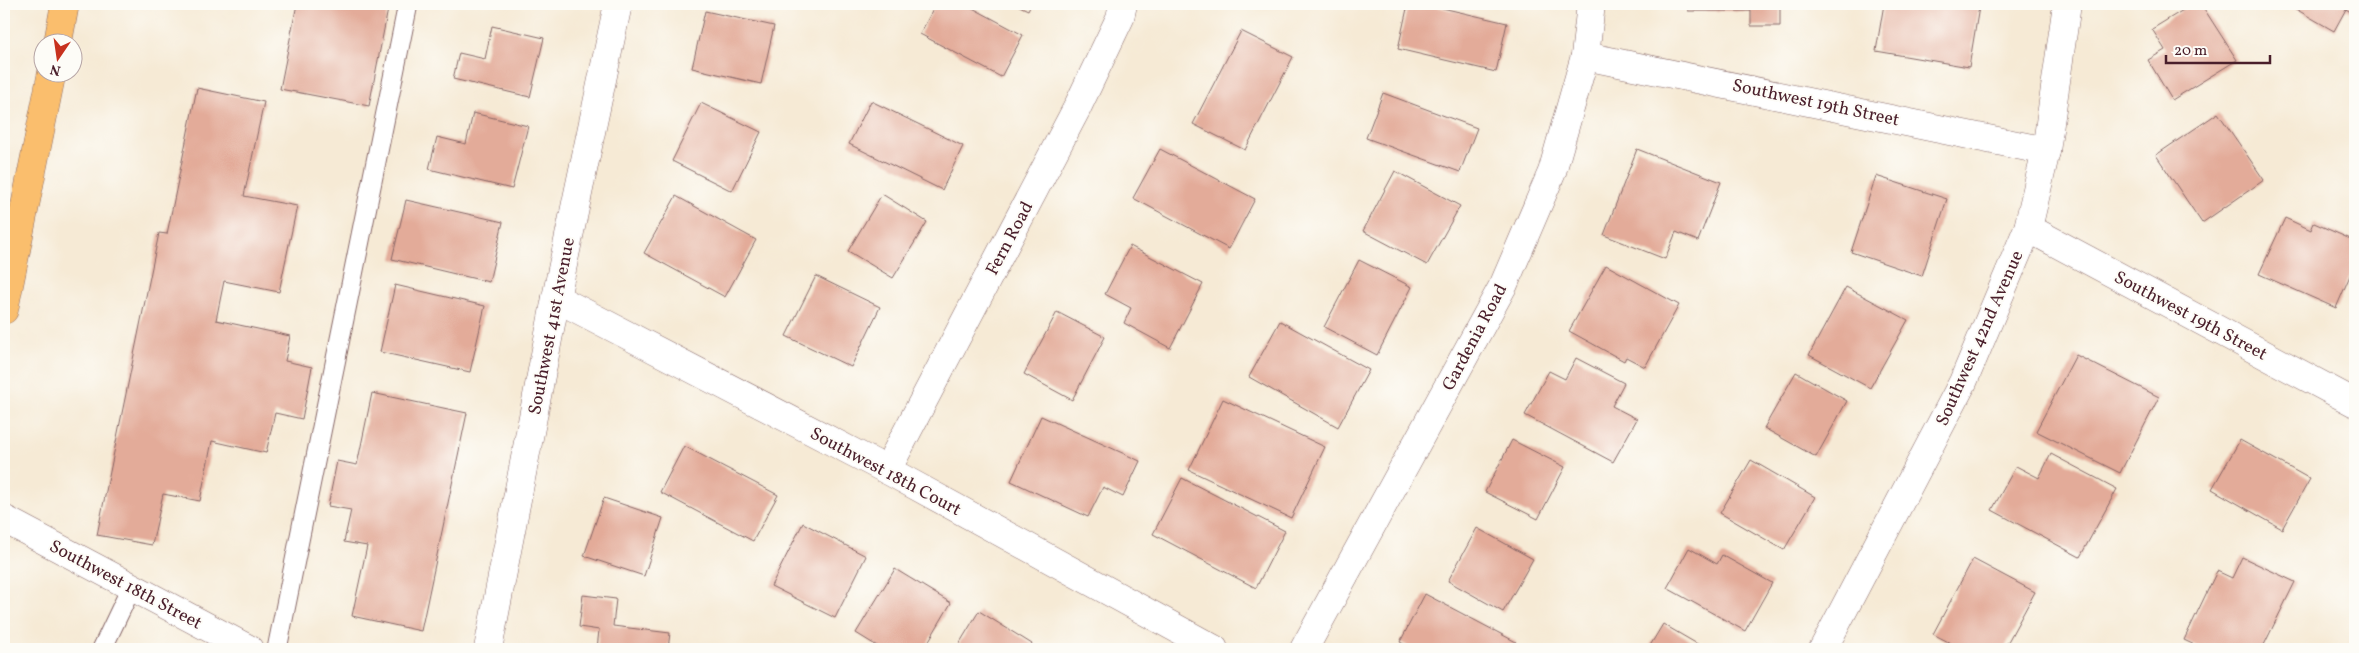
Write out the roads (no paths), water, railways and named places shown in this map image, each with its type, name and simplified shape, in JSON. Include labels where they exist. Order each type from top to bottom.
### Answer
[{"type":"main road","points":[[60,32],[66,4]]},
{"type":"main road","points":[[4,310],[50,82]]},
{"type":"street","name":"Southwest 41st Avenue","points":[[488,649],[556,298],[618,4]]},
{"type":"street","name":"Fern Road","points":[[887,470],[1076,110],[1120,18],[1123,4]]},
{"type":"street","name":"Gardenia Road","points":[[1304,649],[1504,284],[1552,172],[1585,56],[1591,4]]},
{"type":"street","name":"Southwest 42nd Avenue","points":[[1823,649],[1963,382],[2028,228],[2046,150],[2067,4]]},
{"type":"street","name":"Southwest 19th Street","points":[[1585,56],[2046,150]]},
{"type":"street","name":"Southwest 19th Street","points":[[2028,228],[2355,403]]},
{"type":"street","name":"Southwest 18th Court","points":[[556,298],[887,470],[1214,649]]},
{"type":"street","name":"Southwest 18th Street","points":[[4,519],[249,649]]},
{"type":"lane","points":[[277,649],[408,4]]},
{"type":"lane","points":[[102,649],[132,586]]}]
